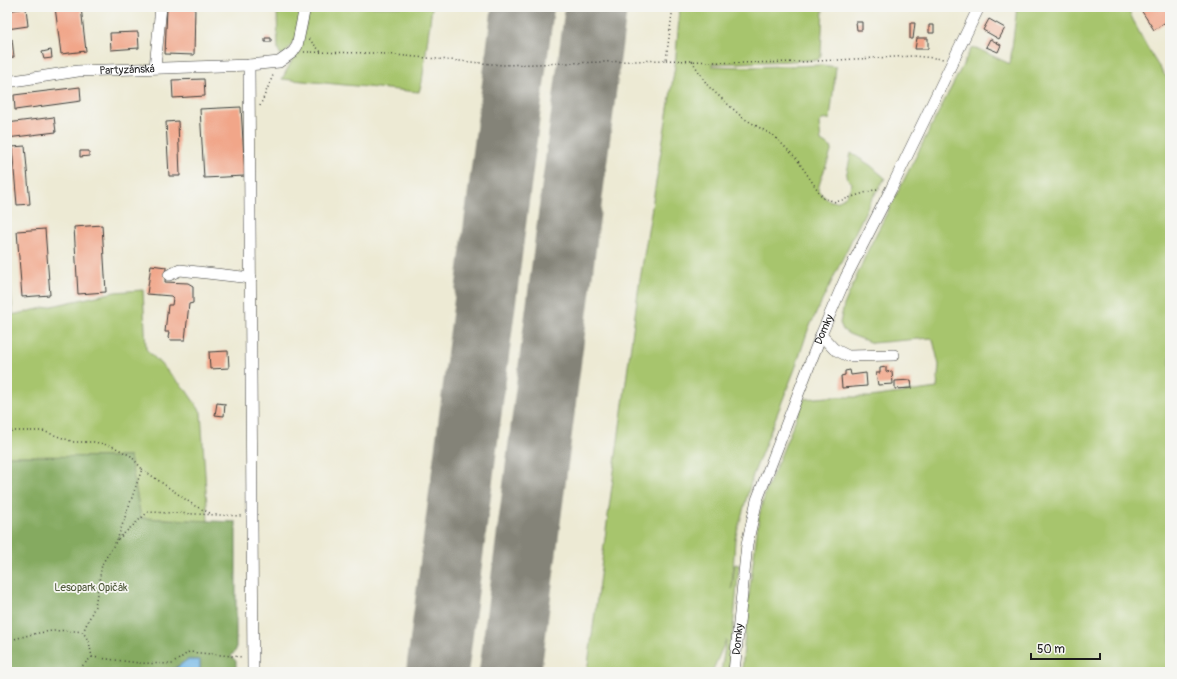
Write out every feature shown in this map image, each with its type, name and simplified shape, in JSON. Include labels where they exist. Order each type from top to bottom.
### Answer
[{"type":"street","points":[[155,68],[161,7]]},
{"type":"street","points":[[279,62],[293,52],[297,46],[305,7]]},
{"type":"street","name":"Domky","points":[[734,672],[747,544],[756,500],[821,335],[846,277],[891,189],[979,7]]},
{"type":"street","name":"Partyzánská","points":[[7,82],[78,71],[249,65],[279,62]]},
{"type":"street","points":[[249,65],[253,672]]},
{"type":"street","points":[[168,275],[180,270],[251,278]]},
{"type":"street","points":[[821,335],[834,349],[848,356],[894,355]]},
{"type":"path","points":[[666,60],[673,7]]},
{"type":"path","points":[[301,25],[310,40],[321,52]]},
{"type":"path","points":[[293,52],[373,53],[503,65],[666,60],[799,62],[913,56],[941,58],[952,63]]},
{"type":"path","points":[[692,61],[708,86],[743,118],[774,136],[796,158],[823,198],[836,202],[877,188],[891,189]]},
{"type":"path","points":[[250,112],[259,107],[279,62]]},
{"type":"path","points":[[7,431],[43,431],[74,442],[94,442],[112,446],[131,456],[142,469],[195,506],[213,515]]},
{"type":"path","points":[[83,632],[95,606],[102,564],[117,540],[142,469]]},
{"type":"path","points":[[117,540],[148,512],[252,516]]},
{"type":"path","points":[[7,641],[40,631],[65,630],[83,632]]},
{"type":"path","points":[[83,632],[89,642],[92,657]]},
{"type":"path","points":[[67,672],[80,668],[92,657],[139,663],[172,664],[189,652],[253,658]]},
{"type":"green space","points":[[277,7],[304,7],[296,39],[284,55],[280,54],[278,51]]},
{"type":"green space","points":[[310,7],[432,7],[422,82],[419,92],[282,79],[301,44]]},
{"type":"green space","points":[[680,7],[823,7],[821,55],[818,60],[712,64],[712,66],[748,67],[822,65],[836,67],[830,119],[822,120],[819,123],[821,141],[832,148],[818,190],[828,200],[833,201],[838,201],[846,195],[852,183],[846,177],[851,153],[870,165],[885,178],[869,204],[808,330],[795,369],[753,475],[735,539],[732,589],[735,564],[739,565],[729,672],[721,672],[726,640],[712,672],[587,672],[638,292],[675,66]]},
{"type":"green space","points":[[1017,7],[1127,7],[1146,46],[1170,82],[1170,665],[1163,672],[742,672],[746,618],[759,516],[766,491],[804,399],[829,397],[870,397],[937,388],[939,365],[933,340],[931,338],[872,343],[849,334],[843,330],[840,323],[844,305],[868,250],[971,49],[976,48],[1010,64]]},
{"type":"green space","points":[[7,251],[13,313],[7,314]]},
{"type":"green space","points":[[143,290],[146,349],[186,390],[201,412],[208,521],[141,518],[130,457],[7,456],[7,316],[115,292]]},
{"type":"green space","name":"Lesopark Opičák","points":[[7,456],[130,457],[141,518],[236,522],[236,650],[231,656],[236,661],[236,672],[200,672],[200,660],[187,660],[173,669],[172,672],[7,672]]},
{"type":"water","points":[[187,660],[200,660],[200,672],[172,672],[173,670]]},
{"type":"building","points":[[55,7],[81,7],[86,51],[61,54]]},
{"type":"building","points":[[167,7],[195,7],[194,55],[165,54]]},
{"type":"building","points":[[1139,7],[1170,7],[1170,19],[1154,30]]},
{"type":"building","points":[[26,8],[28,26],[7,29],[7,11]]},
{"type":"building","points":[[989,19],[1005,28],[999,39],[983,30]]},
{"type":"building","points":[[856,22],[862,22],[862,30],[857,30]]},
{"type":"building","points":[[910,23],[915,23],[913,39],[910,39]]},
{"type":"building","points":[[929,25],[934,25],[934,33],[929,33]]},
{"type":"building","points":[[138,32],[139,48],[111,50],[110,33]]},
{"type":"building","points":[[265,38],[271,38],[271,42],[265,42]]},
{"type":"building","points":[[917,38],[928,38],[928,49],[915,49]]},
{"type":"building","points":[[12,39],[14,57],[7,58],[7,40]]},
{"type":"building","points":[[990,39],[1001,45],[998,52],[986,47]]},
{"type":"building","points":[[51,50],[52,58],[44,59],[42,52]]},
{"type":"building","points":[[204,79],[205,96],[173,98],[172,80]]},
{"type":"building","points":[[80,87],[81,101],[15,110],[14,95]]},
{"type":"building","points":[[241,107],[245,176],[204,178],[200,109]]},
{"type":"building","points":[[54,117],[56,132],[7,138],[7,123]]},
{"type":"building","points":[[178,121],[180,176],[169,176],[166,122]]},
{"type":"building","points":[[25,146],[30,204],[17,205],[12,147]]},
{"type":"building","points":[[80,151],[89,151],[89,156],[80,157]]},
{"type":"building","points":[[102,225],[106,292],[78,294],[74,227]]},
{"type":"building","points":[[45,229],[50,295],[22,297],[17,231]]},
{"type":"building","points":[[151,265],[166,267],[165,282],[188,283],[193,286],[193,303],[189,304],[185,340],[170,340],[168,338],[169,332],[165,332],[168,305],[172,305],[173,298],[171,296],[147,294]]},
{"type":"building","points":[[228,351],[229,368],[210,369],[209,352]]},
{"type":"building","points":[[886,367],[886,372],[892,371],[893,384],[878,385],[876,373],[880,373],[880,368]]},
{"type":"building","points":[[850,370],[851,375],[866,373],[867,386],[842,388],[841,376],[845,375],[845,371]]},
{"type":"building","points":[[911,380],[912,388],[895,389],[895,381]]},
{"type":"building","points":[[217,403],[225,404],[224,416],[215,415]]},
{"type":"runway","points":[[437,672],[523,7]]},
{"type":"runway","points":[[510,672],[596,7]]}]
